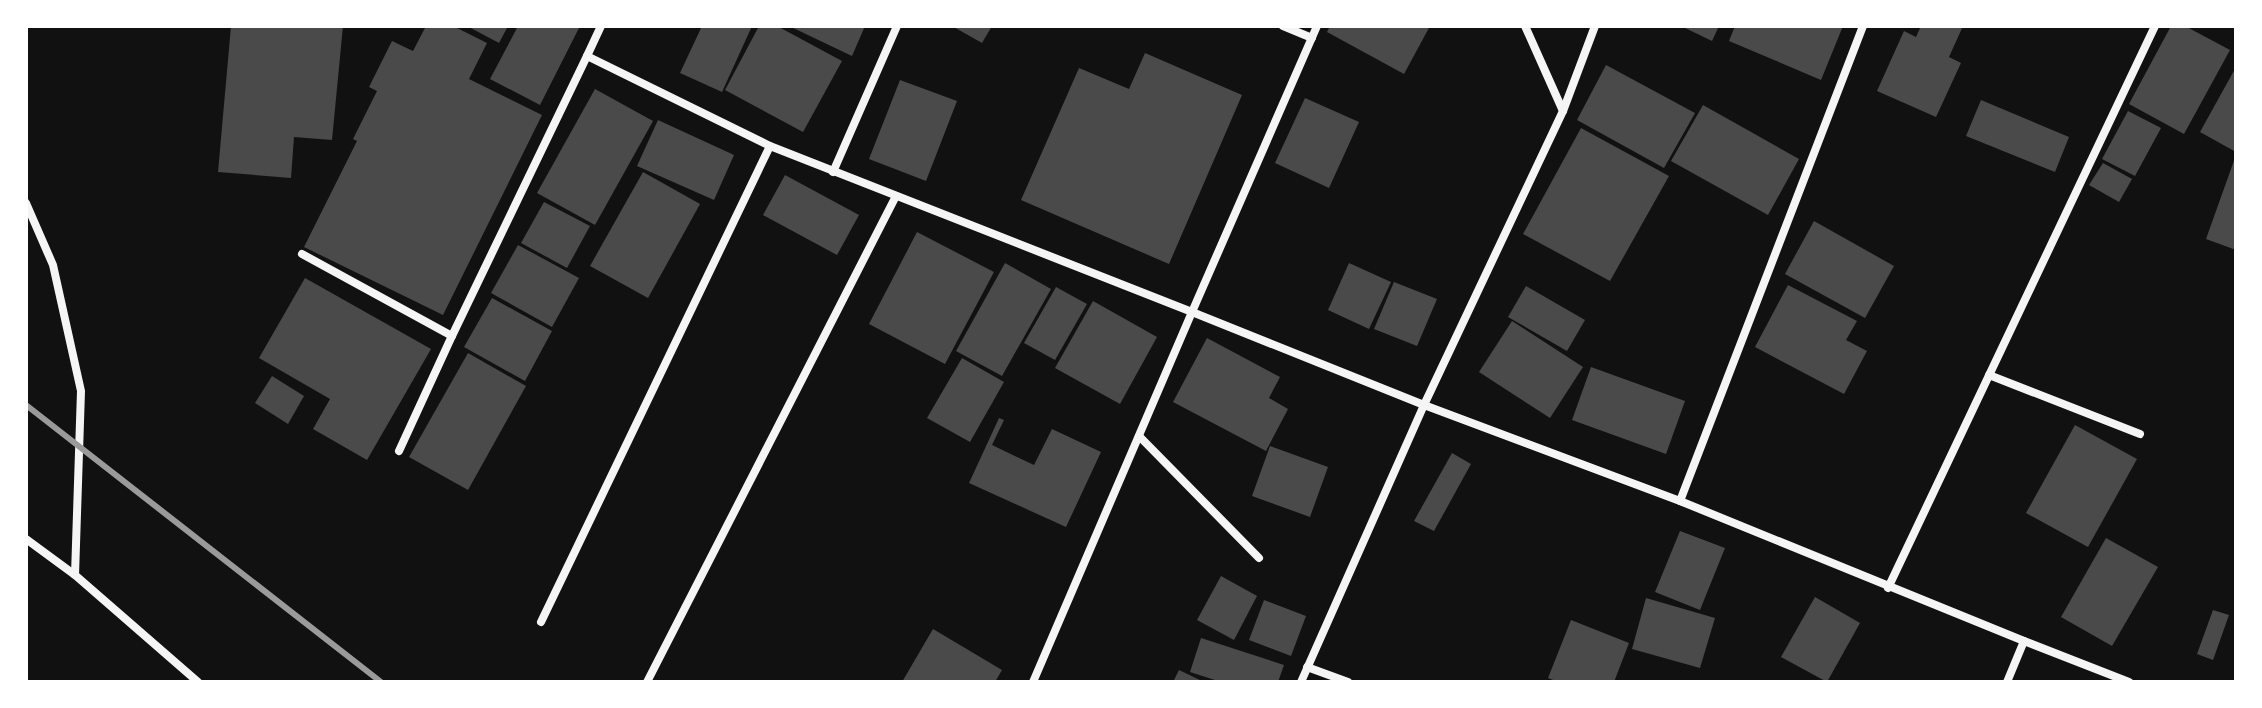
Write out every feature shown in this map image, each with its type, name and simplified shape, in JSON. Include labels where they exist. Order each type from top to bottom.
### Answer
[{"type":"street","points":[[399,451],[601,26]]},
{"type":"street","points":[[833,172],[897,26]]},
{"type":"street","points":[[1283,26],[1312,38]]},
{"type":"street","points":[[1033,682],[1317,26]]},
{"type":"street","points":[[1525,26],[1563,111]]},
{"type":"street","points":[[1301,682],[1424,405],[1563,111],[1595,26]]},
{"type":"street","points":[[1680,501],[1863,26]]},
{"type":"street","points":[[1888,588],[2155,26]]},
{"type":"street","points":[[587,56],[770,146],[833,172],[1424,405],[1680,501],[1888,588],[2129,682]]},
{"type":"street","points":[[541,622],[770,146]]},
{"type":"street","points":[[647,682],[896,196]]},
{"type":"street","points":[[26,203],[53,265],[81,391],[75,575]]},
{"type":"street","points":[[302,254],[452,336]]},
{"type":"street","points":[[1989,375],[2140,434]]},
{"type":"street","points":[[1139,436],[1259,558]]},
{"type":"street","points":[[26,539],[75,575],[198,682]]},
{"type":"street","points":[[2007,682],[2024,641]]},
{"type":"street","points":[[1307,667],[1348,682]]},
{"type":"building","points":[[231,26],[343,26],[332,140],[294,137],[291,178],[218,172]]},
{"type":"building","points":[[426,26],[453,26],[487,43],[469,79],[542,115],[443,315],[304,247],[357,141],[353,139],[377,91],[369,87],[392,41],[413,51]]},
{"type":"building","points":[[467,26],[508,26],[499,43]]},
{"type":"building","points":[[518,26],[580,26],[540,105],[490,79]]},
{"type":"building","points":[[702,26],[752,26],[722,92],[680,73]]},
{"type":"building","points":[[759,26],[777,26],[842,61],[803,132],[725,90]]},
{"type":"building","points":[[789,26],[865,26],[852,56]]},
{"type":"building","points":[[952,26],[992,26],[982,43]]},
{"type":"building","points":[[1330,26],[1430,26],[1404,74],[1327,32]]},
{"type":"building","points":[[1681,26],[1719,26],[1712,41]]},
{"type":"building","points":[[1735,26],[1843,26],[1821,80],[1729,41]]},
{"type":"building","points":[[1921,26],[1963,26],[1949,57],[1961,63],[1936,117],[1877,91],[1904,31],[1916,37]]},
{"type":"building","points":[[2171,26],[2185,26],[2230,50],[2184,134],[2129,104]]},
{"type":"building","points":[[1145,53],[1242,95],[1169,264],[1021,200],[1079,68],[1129,89]]},
{"type":"building","points":[[1606,65],[1695,113],[1664,168],[1577,120]]},
{"type":"building","points":[[2236,67],[2236,152],[2200,132]]},
{"type":"building","points":[[900,80],[957,101],[926,181],[869,159]]},
{"type":"building","points":[[595,89],[653,121],[595,225],[537,193]]},
{"type":"building","points":[[1305,98],[1359,122],[1329,188],[1275,163]]},
{"type":"building","points":[[1981,100],[2069,137],[2055,172],[1966,136]]},
{"type":"building","points":[[1703,105],[1799,159],[1768,215],[1671,161]]},
{"type":"building","points":[[2128,111],[2161,128],[2135,176],[2102,159]]},
{"type":"building","points":[[658,120],[734,155],[714,200],[637,166]]},
{"type":"building","points":[[1581,128],[1669,176],[1610,281],[1523,234]]},
{"type":"building","points":[[2236,155],[2236,250],[2206,239]]},
{"type":"building","points":[[2103,163],[2132,179],[2119,202],[2089,185]]},
{"type":"building","points":[[643,172],[700,204],[648,298],[590,266]]},
{"type":"building","points":[[785,175],[859,215],[837,255],[763,215]]},
{"type":"building","points":[[544,202],[590,226],[567,268],[521,243]]},
{"type":"building","points":[[1814,221],[1894,266],[1865,318],[1785,274]]},
{"type":"building","points":[[917,232],[994,272],[945,364],[869,324]]},
{"type":"building","points":[[518,245],[579,278],[552,327],[491,293]]},
{"type":"building","points":[[1005,263],[1051,289],[1002,376],[956,351]]},
{"type":"building","points":[[1349,263],[1391,282],[1369,329],[1328,310]]},
{"type":"building","points":[[305,278],[431,349],[367,460],[313,429],[330,399],[259,358]]},
{"type":"building","points":[[1394,282],[1437,299],[1417,346],[1374,329]]},
{"type":"building","points":[[1788,285],[1857,321],[1846,340],[1867,351],[1844,394],[1755,347]]},
{"type":"building","points":[[1526,286],[1585,320],[1567,351],[1508,317]]},
{"type":"building","points":[[1056,287],[1087,304],[1055,360],[1024,343]]},
{"type":"building","points":[[492,298],[552,331],[525,381],[464,347]]},
{"type":"building","points":[[1093,301],[1157,337],[1120,404],[1055,368]]},
{"type":"building","points":[[1512,321],[1583,367],[1550,418],[1479,372]]},
{"type":"building","points":[[1207,338],[1280,377],[1269,398],[1288,409],[1266,451],[1173,402]]},
{"type":"building","points":[[468,353],[526,386],[468,490],[409,457]]},
{"type":"building","points":[[962,358],[1004,382],[970,442],[927,418]]},
{"type":"building","points":[[1591,367],[1685,401],[1666,454],[1572,420]]},
{"type":"building","points":[[272,376],[304,396],[288,424],[255,403]]},
{"type":"building","points":[[999,418],[1004,420],[992,445],[1034,465],[1052,429],[1101,452],[1066,527],[969,483]]},
{"type":"building","points":[[2075,425],[2137,459],[2088,547],[2026,513]]},
{"type":"building","points":[[1270,446],[1328,467],[1310,517],[1252,496]]},
{"type":"building","points":[[1452,453],[1471,464],[1434,531],[1414,521]]},
{"type":"building","points":[[1680,531],[1725,548],[1700,610],[1655,592]]},
{"type":"building","points":[[2106,538],[2158,567],[2112,646],[2061,617]]},
{"type":"building","points":[[1221,576],[1257,596],[1234,640],[1197,620]]},
{"type":"building","points":[[1815,597],[1860,623],[1827,682],[1781,657]]},
{"type":"building","points":[[1646,598],[1715,618],[1700,668],[1632,649]]},
{"type":"building","points":[[1264,600],[1306,616],[1291,656],[1249,640]]},
{"type":"building","points":[[2213,610],[2229,615],[2213,660],[2197,654]]},
{"type":"building","points":[[1571,620],[1629,643],[1614,682],[1558,682],[1548,678]]},
{"type":"building","points":[[933,629],[1002,670],[995,682],[902,682]]},
{"type":"building","points":[[1201,638],[1284,665],[1278,682],[1221,682],[1190,672]]},
{"type":"building","points":[[1179,670],[1204,682],[1173,682]]},
{"type":"railway","points":[[26,405],[381,682]]}]
